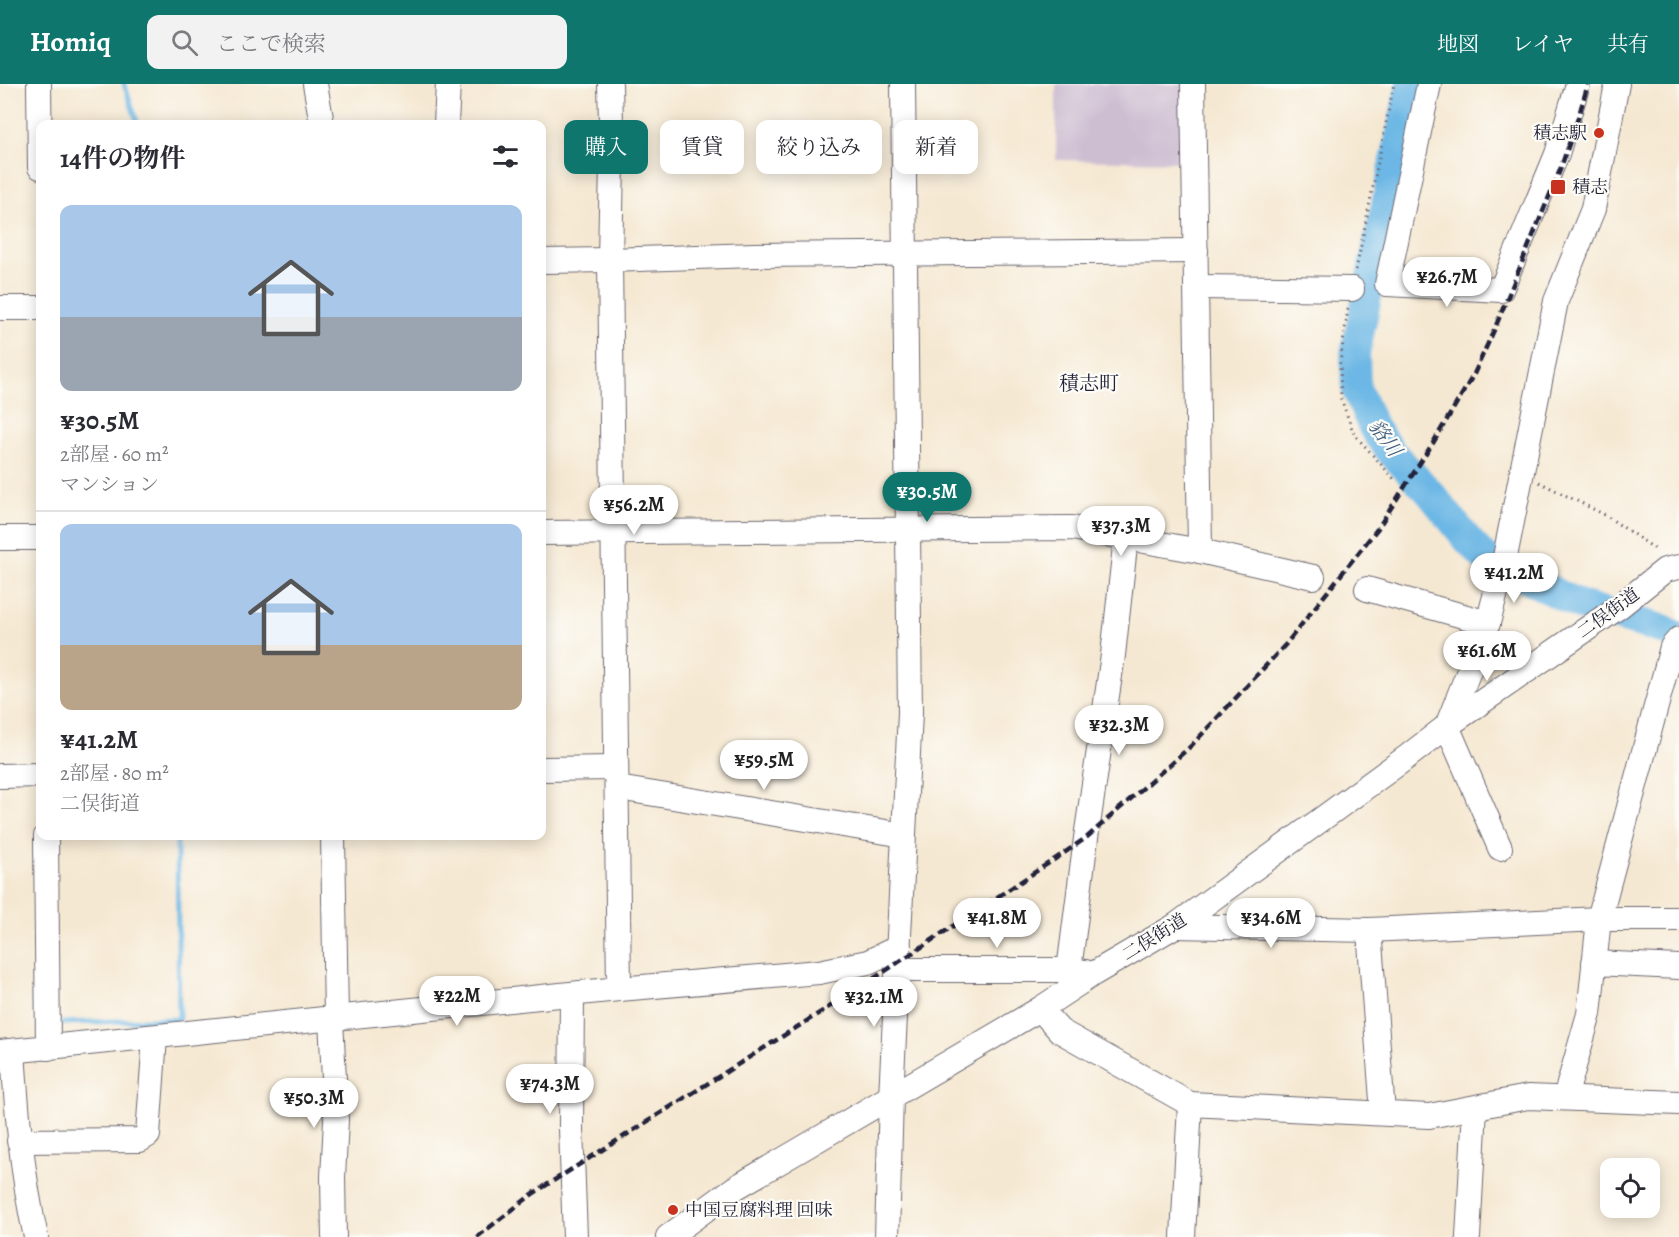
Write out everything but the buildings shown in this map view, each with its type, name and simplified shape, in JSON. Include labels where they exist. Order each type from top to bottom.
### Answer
[{"type":"street","points":[[39,84],[39,120]]},
{"type":"street","points":[[315,84],[321,120]]},
{"type":"street","points":[[446,120],[448,84]]},
{"type":"street","points":[[610,84],[619,989]]},
{"type":"street","points":[[887,1237],[891,1097],[910,713],[906,529],[903,84]]},
{"type":"street","points":[[1193,84],[1200,551]]},
{"type":"street","points":[[1429,84],[1388,284],[1501,290],[1557,154],[1578,84]]},
{"type":"street","points":[[1500,848],[1447,726],[1488,623],[1502,568],[1556,301],[1593,209],[1617,84]]},
{"type":"street","points":[[546,261],[754,255],[1196,251]]},
{"type":"street","points":[[1197,287],[1352,289]]},
{"type":"street","points":[[0,308],[36,308]]},
{"type":"street","points":[[546,533],[1072,528],[1200,551],[1313,577]]},
{"type":"street","points":[[1069,970],[1113,655],[1126,537]]},
{"type":"street","points":[[0,538],[36,538]]},
{"type":"street","name":"二俣街道","points":[[668,1237],[735,1188],[1040,1010],[1093,974],[1175,926],[1447,726],[1620,606],[1665,570],[1670,560]]},
{"type":"street","points":[[1367,588],[1488,623]]},
{"type":"street","points":[[1565,1098],[1589,1014],[1599,919],[1676,643]]},
{"type":"street","points":[[546,769],[617,778],[904,836]]},
{"type":"street","points":[[0,776],[36,775]]},
{"type":"street","points":[[46,840],[48,1048]]},
{"type":"street","points":[[333,840],[336,1119],[333,1176],[334,1237]]},
{"type":"street","points":[[1175,926],[1369,930],[1599,919],[1679,919]]},
{"type":"street","points":[[1369,930],[1383,1113]]},
{"type":"street","points":[[36,1237],[19,1142],[7,1052],[619,989],[819,972],[898,958],[1069,970],[1093,974]]},
{"type":"street","points":[[1594,963],[1679,967]]},
{"type":"street","points":[[572,994],[571,1129],[574,1237]]},
{"type":"street","points":[[1040,1010],[1060,1031],[1190,1104],[1429,1116],[1528,1097],[1679,1103]]},
{"type":"street","points":[[19,1142],[140,1140],[148,1135],[154,1037]]},
{"type":"street","points":[[1183,1237],[1190,1104]]},
{"type":"street","points":[[1468,1237],[1475,1108]]},
{"type":"path","points":[[1522,473],[1605,515],[1670,560]]},
{"type":"shaded area","points":[[1056,84],[1185,84],[1187,162],[1056,160]]},
{"type":"waterway","points":[[124,84],[137,120]]},
{"type":"waterway","name":"貉川","points":[[1411,84],[1355,354],[1356,388],[1373,427],[1391,452],[1431,494],[1484,557],[1580,605],[1665,630],[1679,638]]},
{"type":"waterway","points":[[63,1023],[179,1019],[177,840]]},
{"type":"railway","points":[[477,1237],[534,1193],[867,983],[1086,838],[1191,746],[1286,644],[1378,528],[1433,443],[1474,374],[1495,328],[1560,170],[1588,84]]},
{"type":"place","name":"積志駅","points":[[1599,133]]},
{"type":"place","name":"積志","points":[[1558,187]]},
{"type":"place","name":"中国豆腐料理 回味","points":[[673,1210]]},
{"type":"district","name":"積志町","points":[[1089,383]]}]
